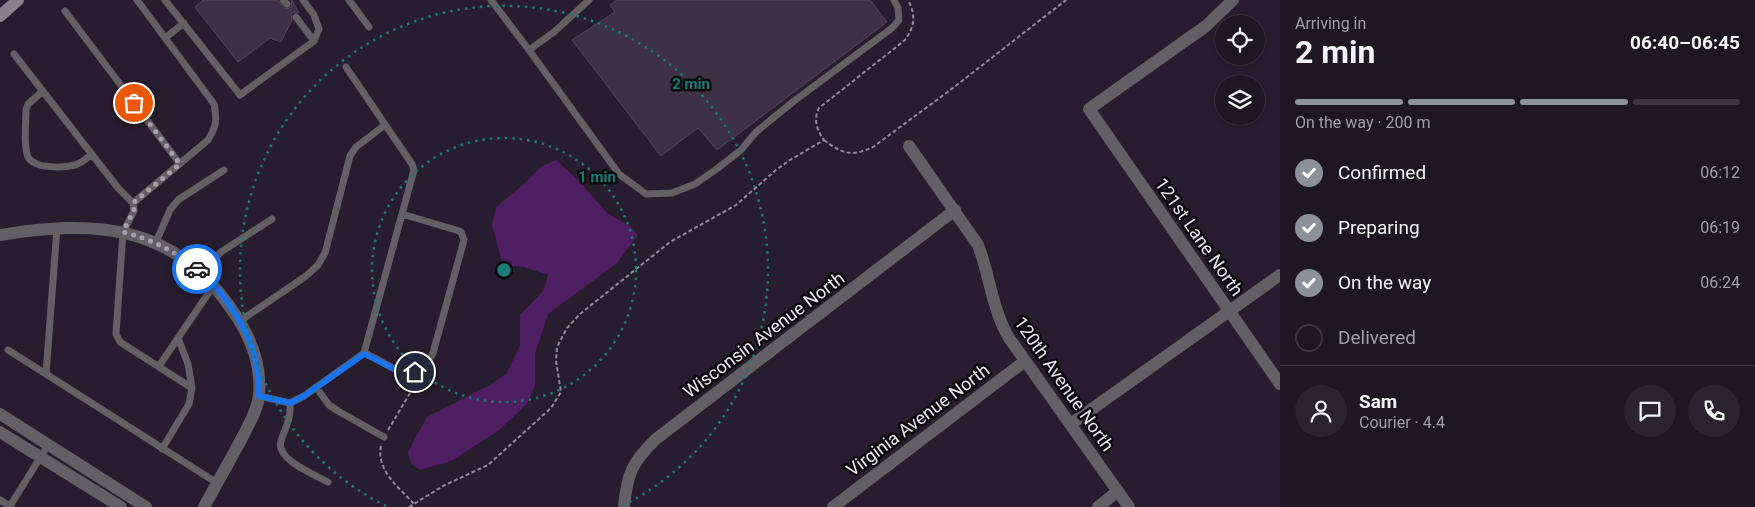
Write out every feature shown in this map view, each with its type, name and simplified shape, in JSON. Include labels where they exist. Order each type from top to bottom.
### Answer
[{"type":"street","points":[[0,16],[18,0]]},
{"type":"street","name":"121st Lane North","points":[[1233,0],[1206,26],[1089,109],[1280,384]]},
{"type":"street","name":"120th Avenue North","points":[[909,146],[978,245],[985,263],[992,299],[1002,327],[1129,507]]},
{"type":"street","name":"Wisconsin Avenue North","points":[[624,507],[631,470],[642,453],[656,439],[955,210]]},
{"type":"street","points":[[0,235],[57,228],[123,232],[156,242],[181,256],[214,284],[240,321],[250,340],[256,359],[259,396],[250,421],[204,507]]},
{"type":"street","points":[[1071,424],[1280,275]]},
{"type":"street","name":"Virginia Avenue North","points":[[833,507],[1025,360]]},
{"type":"street","points":[[0,414],[146,507]]},
{"type":"street","points":[[0,432],[121,507]]},
{"type":"street","points":[[1098,507],[1118,492]]},
{"type":"lane","points":[[133,203],[208,140],[215,129],[217,117],[214,104],[137,0]]},
{"type":"lane","points":[[167,1],[240,95],[314,41],[319,29],[314,15],[303,0]]},
{"type":"lane","points":[[349,0],[370,27]]},
{"type":"lane","points":[[490,0],[529,50],[619,174],[646,194],[672,193],[694,184],[718,168],[741,150],[756,132],[794,101],[892,28],[899,20],[898,8],[894,0]]},
{"type":"lane","points":[[529,50],[554,32],[589,0]]},
{"type":"lane","points":[[65,11],[180,164]]},
{"type":"lane","points":[[296,17],[314,41]]},
{"type":"lane","points":[[165,38],[184,23]]},
{"type":"lane","points":[[14,54],[118,188],[133,203],[134,210],[123,232],[116,334],[120,342],[192,388]]},
{"type":"lane","points":[[259,396],[290,403],[304,396],[364,354],[414,170],[412,164],[346,67]]},
{"type":"lane","points":[[43,91],[28,104],[26,110],[26,150],[28,158],[34,164],[42,167],[74,165],[92,154]]},
{"type":"lane","points":[[240,321],[306,276],[318,265],[325,253],[350,156],[356,147],[386,125]]},
{"type":"lane","points":[[156,242],[174,204],[224,170]]},
{"type":"lane","points":[[364,354],[400,371],[409,373],[422,369],[432,353],[464,240],[460,232],[456,230],[402,214]]},
{"type":"lane","points":[[202,272],[221,252],[272,218]]},
{"type":"lane","points":[[46,374],[57,228]]},
{"type":"lane","points":[[159,366],[214,284]]},
{"type":"lane","points":[[162,449],[189,404],[192,388],[188,364],[178,338]]},
{"type":"lane","points":[[8,350],[217,483]]},
{"type":"lane","points":[[316,387],[329,405],[384,437]]},
{"type":"lane","points":[[290,403],[290,420],[280,446],[282,452],[290,460],[328,482]]},
{"type":"lane","points":[[0,500],[10,507],[48,445]]},
{"type":"path","points":[[908,0],[914,14],[914,23],[905,40],[819,108],[816,114],[818,130],[824,140],[834,147],[848,153],[860,152],[873,147],[936,102],[1066,0]]},
{"type":"path","points":[[409,507],[443,486],[488,465],[551,408],[561,392],[556,360],[557,348],[567,328],[580,314],[670,242],[736,205],[790,160],[824,140]]},
{"type":"path","points":[[414,504],[385,471],[379,457],[384,437],[416,383],[415,372]]},
{"type":"shaded area","points":[[556,160],[579,181],[607,213],[631,227],[638,235],[617,263],[548,314],[535,354],[535,385],[527,404],[498,431],[451,461],[420,470],[411,464],[408,452],[427,417],[488,386],[507,373],[520,345],[520,315],[544,290],[548,275],[524,267],[503,265],[492,225],[496,207],[542,166]]},
{"type":"building","points":[[203,0],[277,0],[286,9],[291,7],[292,0],[299,13],[291,14],[292,20],[281,42],[270,38],[238,62],[195,7]]},
{"type":"building","points":[[617,0],[870,0],[887,22],[717,150],[698,128],[661,156],[572,40],[615,12],[610,5]]},
{"type":"way so far","points":[[134,103],[180,164],[133,203],[134,210],[123,232],[156,242],[181,256],[197,269]]},
{"type":"route","points":[[197,269],[219,290],[246,330],[256,359],[259,396],[290,403],[304,396],[364,354],[376,358],[400,371],[415,372]]}]
